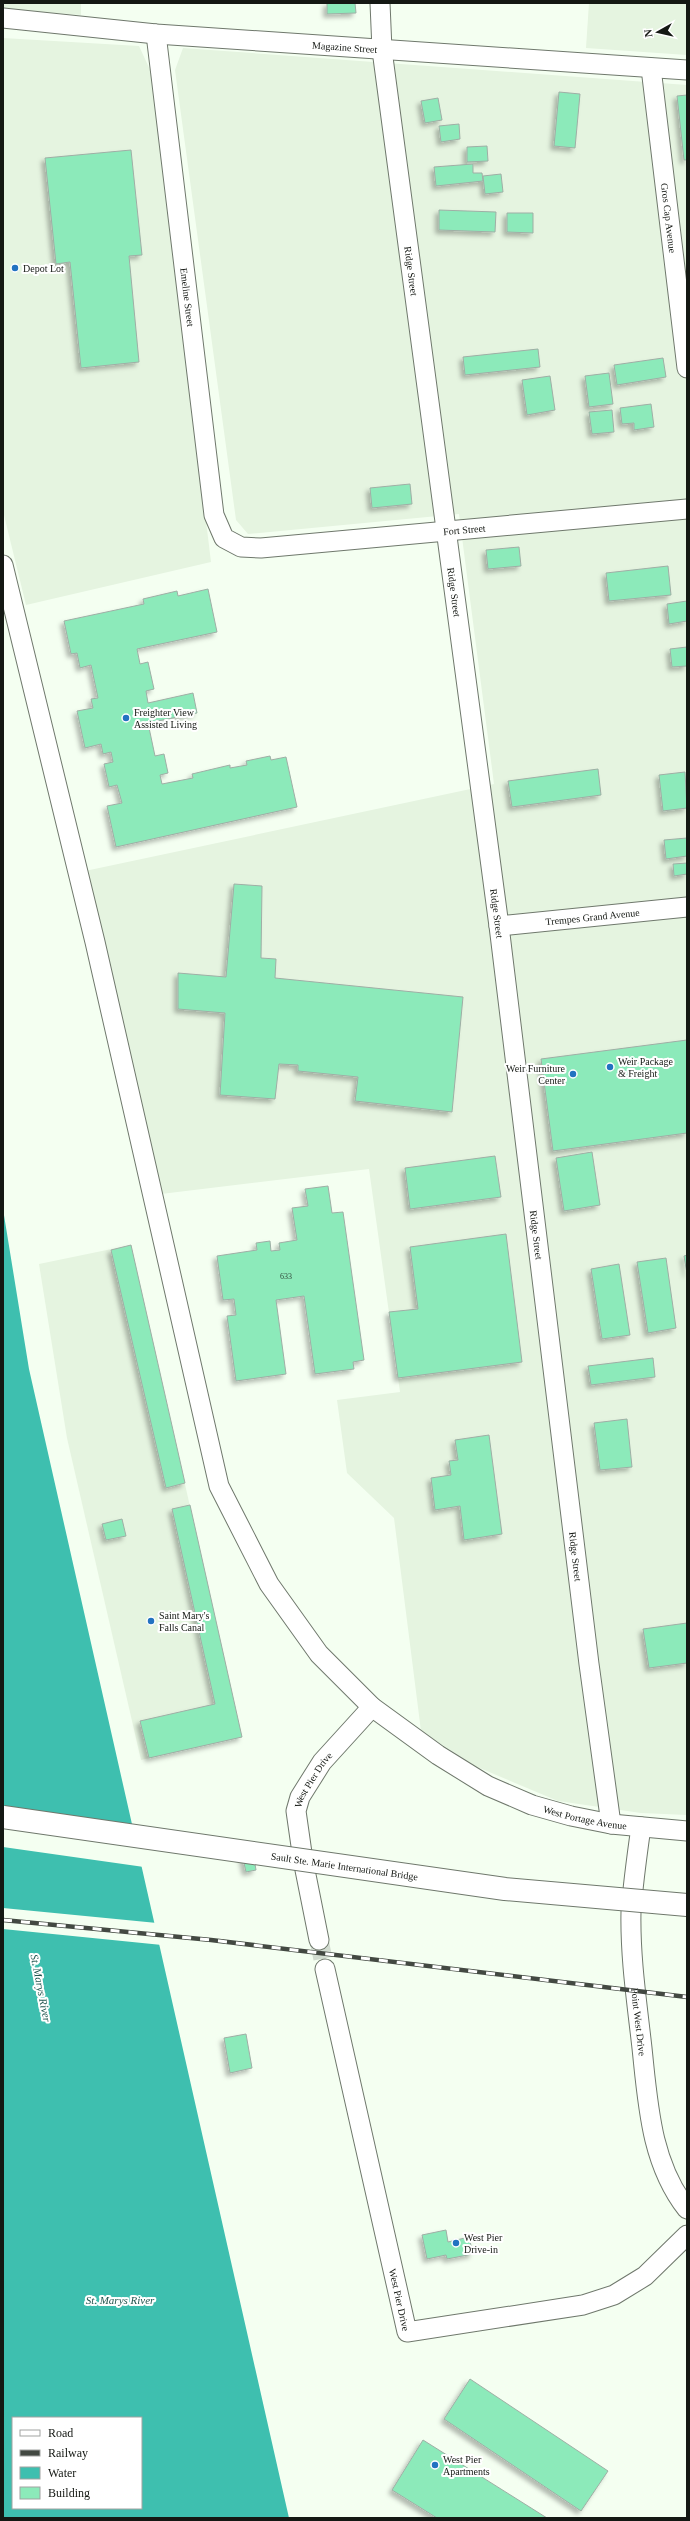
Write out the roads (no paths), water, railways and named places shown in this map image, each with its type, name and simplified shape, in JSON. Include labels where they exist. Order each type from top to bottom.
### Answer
[{"type":"highway","name":"Sault Ste. Marie International Bridge","points":[[3,1817],[505,1889],[687,1905]]},
{"type":"street","name":"Ridge Street","points":[[380,3],[382,50],[499,926],[587,1648],[610,1824]]},
{"type":"street","name":"Magazine Street","points":[[3,18],[156,34],[687,70]]},
{"type":"street","name":"Emeline Street","points":[[156,34],[214,516],[224,538],[241,547]]},
{"type":"street","name":"Gros Cap Avenue","points":[[650,68],[687,368]]},
{"type":"street","name":"Fort Street","points":[[241,547],[261,548],[687,509]]},
{"type":"street","name":"West Portage Avenue","points":[[3,565],[93,934],[219,1486],[269,1584],[319,1654],[372,1707],[438,1755],[488,1786],[532,1805],[610,1824],[687,1831]]},
{"type":"street","name":"Trempes Grand Avenue","points":[[499,926],[687,907]]},
{"type":"street","name":"West Pier Drive","points":[[319,1940],[302,1860],[296,1811],[300,1797],[322,1762],[372,1707]]},
{"type":"street","name":"Point West Drive","points":[[641,1827],[636,1864],[631,1932],[648,2104],[654,2142],[664,2172],[687,2209]]},
{"type":"street","name":"West Pier Drive","points":[[325,1969],[407,2332],[583,2305],[614,2295],[645,2276],[687,2235]]},
{"type":"water","name":"St. Marys River","points":[[3,1209],[29,1369],[289,2518],[3,2518]]},
{"type":"tunnel","points":[[319,1940],[325,1969]]},
{"type":"railway","points":[[3,1920],[211,1940],[687,1997]]},
{"type":"place","name":"Depot Lot","points":[[15,268]]},
{"type":"place","name":"Freighter View Assisted Living","points":[[126,718]]},
{"type":"place","name":"Weir Package & Freight","points":[[610,1067]]},
{"type":"place","name":"Weir Furniture Center","points":[[573,1074]]},
{"type":"place","name":"Saint Mary's Falls Canal","points":[[151,1621]]},
{"type":"place","name":"West Pier Drive-in","points":[[456,2243]]},
{"type":"place","name":"West Pier Apartments","points":[[435,2465]]}]
